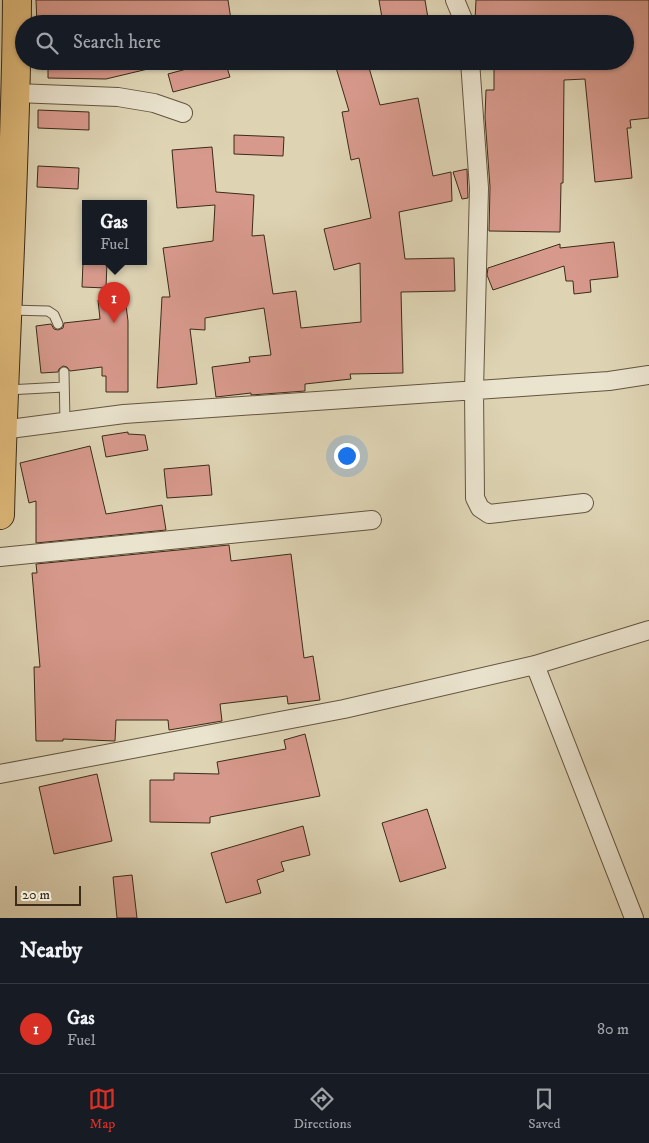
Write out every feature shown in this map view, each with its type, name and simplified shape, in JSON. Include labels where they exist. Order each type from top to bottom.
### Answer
[{"type":"main road","points":[[17,0],[17,15]]},
{"type":"main road","points":[[0,515],[4,390],[3,360],[7,310],[16,70]]},
{"type":"street","points":[[455,0],[461,15]]},
{"type":"street","points":[[471,70],[479,188],[474,390],[475,498],[480,508],[489,514],[584,503]]},
{"type":"street","points":[[16,93],[118,97],[154,103],[183,113]]},
{"type":"street","points":[[2,430],[124,414],[609,381],[649,375]]},
{"type":"street","points":[[0,556],[372,520]]},
{"type":"street","points":[[0,774],[344,709],[535,665],[649,630]]},
{"type":"street","points":[[535,665],[634,918]]},
{"type":"lane","points":[[7,310],[48,311],[54,315],[58,324]]},
{"type":"lane","points":[[64,372],[65,422]]},
{"type":"lane","points":[[4,390],[64,387]]},
{"type":"building","points":[[36,0],[228,0],[230,15],[37,15]]},
{"type":"building","points":[[379,0],[425,0],[428,15],[382,15]]},
{"type":"building","points":[[476,0],[649,0],[649,118],[630,120],[631,128],[627,128],[632,178],[595,182],[585,79],[564,80],[563,183],[561,183],[560,232],[489,231],[490,187],[485,117],[486,90],[494,90],[494,70],[634,70],[634,15],[475,15]]},
{"type":"building","points":[[48,70],[144,70],[106,79],[48,78]]},
{"type":"building","points":[[183,70],[228,70],[230,77],[173,92],[168,74]]},
{"type":"building","points":[[337,70],[370,70],[380,105],[418,98],[433,176],[451,172],[452,201],[399,212],[405,259],[454,258],[455,291],[401,292],[403,373],[350,374],[351,379],[305,384],[305,391],[251,395],[251,393],[216,397],[212,367],[250,362],[249,357],[271,355],[264,308],[205,318],[205,330],[190,329],[197,384],[157,388],[162,297],[170,297],[163,248],[213,241],[215,205],[177,208],[172,150],[212,147],[216,192],[254,195],[252,236],[264,235],[273,294],[296,291],[301,328],[361,322],[360,263],[334,270],[324,229],[371,218],[359,158],[351,160],[342,112],[349,111]]},
{"type":"building","points":[[38,110],[89,112],[89,130],[38,128]]},
{"type":"building","points":[[234,135],[284,137],[283,156],[234,154]]},
{"type":"building","points":[[38,166],[79,168],[78,189],[37,187]]},
{"type":"building","points":[[467,169],[468,198],[462,199],[453,172]]},
{"type":"building","points":[[614,242],[618,277],[590,280],[591,292],[574,294],[573,281],[566,281],[564,266],[493,290],[487,275],[488,268],[560,244],[560,248]]},
{"type":"building","points":[[83,265],[107,265],[106,288],[82,287]]},
{"type":"building","points":[[125,297],[128,321],[128,392],[106,392],[106,376],[102,376],[102,367],[70,371],[67,367],[63,366],[58,372],[41,373],[36,326],[51,324],[54,329],[58,330],[63,328],[64,323],[100,319],[98,300]]},
{"type":"building","points":[[128,432],[128,434],[145,435],[148,450],[106,457],[102,436]]},
{"type":"building","points":[[90,446],[106,514],[162,505],[166,530],[36,543],[36,501],[29,503],[20,463]]},
{"type":"building","points":[[209,465],[212,495],[167,498],[164,469]]},
{"type":"building","points":[[229,545],[231,561],[291,554],[304,658],[313,656],[320,700],[288,704],[287,696],[220,704],[222,721],[169,730],[168,720],[116,720],[115,741],[63,739],[63,741],[36,741],[34,667],[40,667],[32,573],[37,573],[36,564]]},
{"type":"building","points":[[305,734],[320,796],[210,817],[210,823],[150,822],[150,780],[174,780],[174,773],[219,774],[217,762],[286,749],[284,740]]},
{"type":"building","points":[[97,774],[112,841],[54,854],[39,787]]},
{"type":"building","points":[[427,809],[446,868],[400,882],[382,823]]},
{"type":"building","points":[[303,826],[310,855],[281,862],[284,871],[257,880],[261,893],[226,903],[211,853]]},
{"type":"building","points":[[132,875],[137,918],[117,918],[113,877]]},
{"type":"place","name":"Gas","points":[[114,323]]}]
